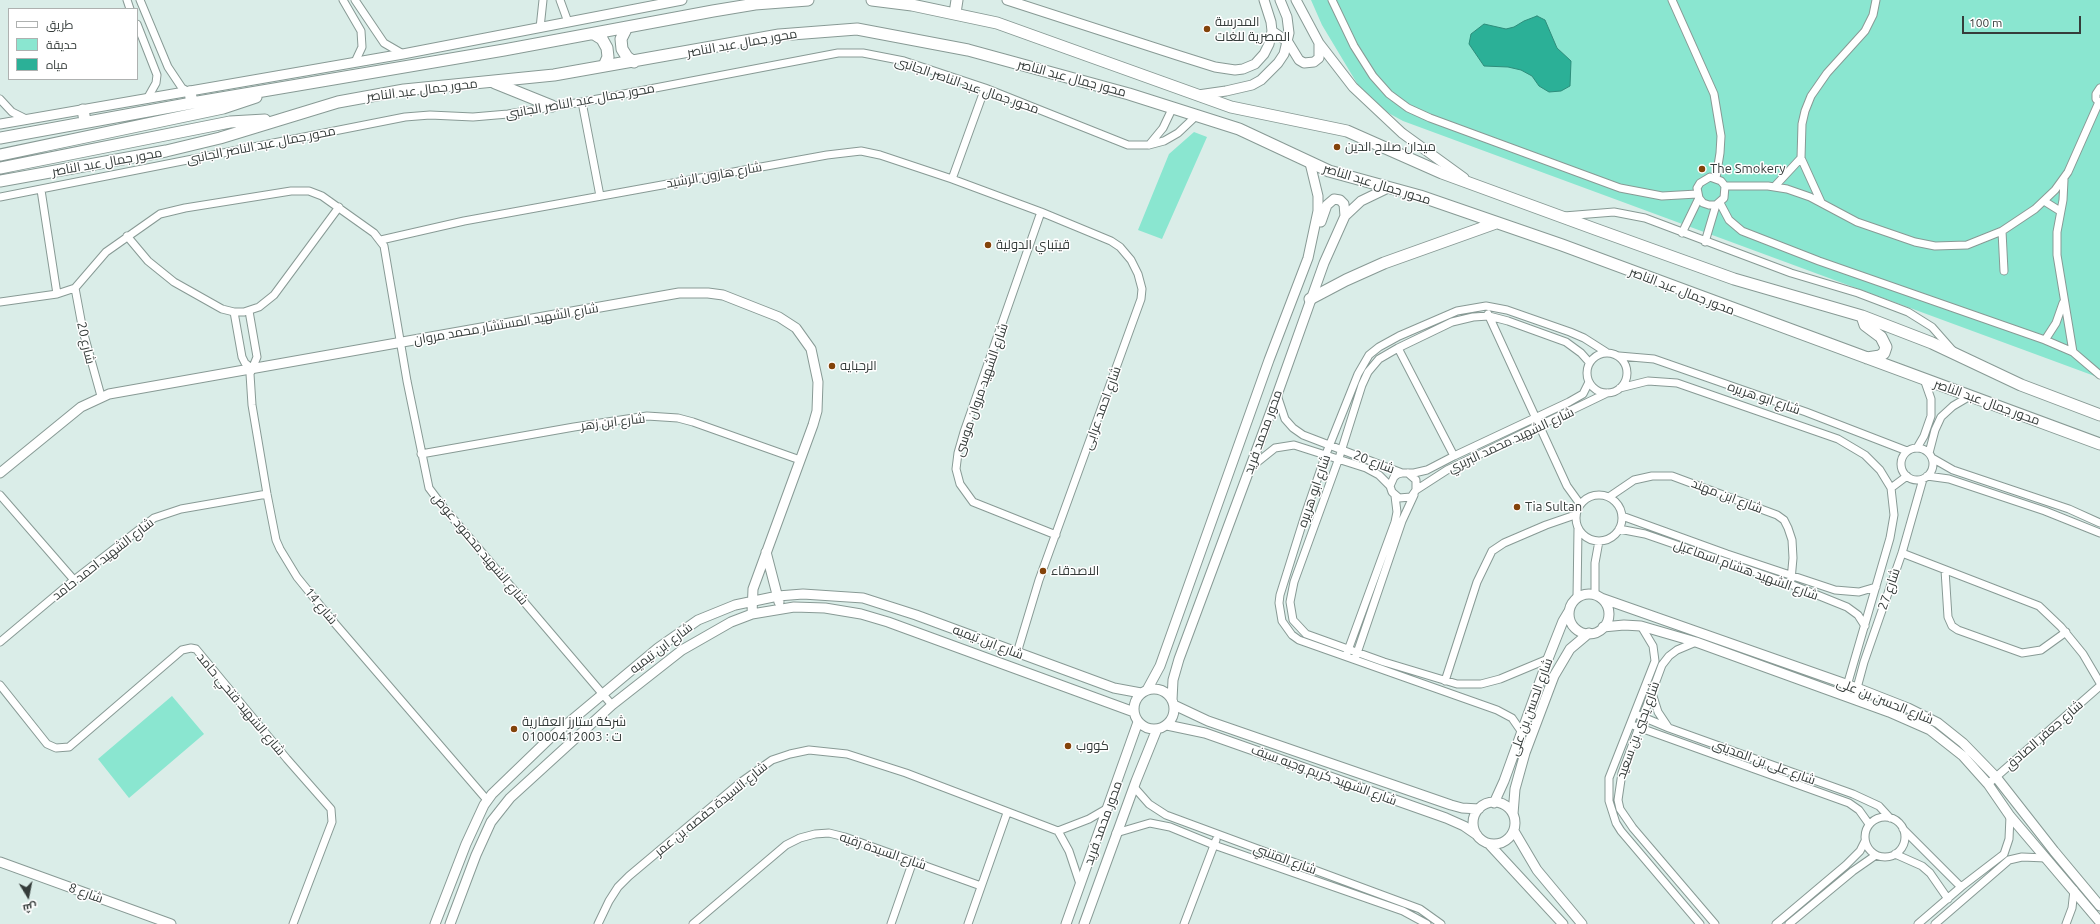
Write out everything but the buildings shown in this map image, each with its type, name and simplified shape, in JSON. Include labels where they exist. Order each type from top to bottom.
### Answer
[{"type":"main road","name":"محور جمال عبد الناصر","points":[[0,138],[84,116],[191,98],[275,88],[594,34],[755,4],[808,0]]},
{"type":"main road","name":"محور جمال عبد الناصر","points":[[872,0],[912,5],[997,23],[1249,112],[1346,131],[1475,186],[1734,279],[1862,316],[1917,337],[2021,385],[2100,415]]},
{"type":"main road","points":[[954,13],[957,0]]},
{"type":"main road","points":[[627,27],[622,35],[621,44],[624,53],[634,62]]},
{"type":"main road","name":"محور جمال عبد الناصر","points":[[0,181],[166,151],[220,138],[338,102],[404,90],[554,76],[779,35],[857,29],[968,50],[1198,115],[1250,133],[1310,164],[1345,176],[1420,196],[2100,444]]},
{"type":"main road","points":[[594,34],[602,39],[607,48],[608,57],[604,66]]},
{"type":"main road","points":[[491,82],[552,106]]},
{"type":"main road","points":[[0,155],[223,108],[249,100],[275,88]]},
{"type":"main road","points":[[0,168],[230,122],[273,121]]},
{"type":"main road","points":[[1310,299],[1346,280],[1384,263],[1496,223]]},
{"type":"main road","points":[[1862,316],[1865,325],[1881,337],[1886,347],[1884,353],[1880,356],[1866,358]]},
{"type":"street","points":[[140,0],[168,67],[182,88],[191,98]]},
{"type":"street","points":[[343,0],[361,31],[362,47],[355,62]]},
{"type":"street","points":[[355,0],[384,43],[403,54]]},
{"type":"street","points":[[540,28],[543,0]]},
{"type":"street","points":[[560,0],[568,22]]},
{"type":"street","points":[[0,124],[27,119],[84,116],[147,99],[191,98],[355,62],[682,0]]},
{"type":"street","points":[[1007,0],[1177,55],[1226,69],[1243,69],[1255,64],[1264,54],[1272,31],[1270,14],[1264,0]]},
{"type":"street","points":[[1198,95],[1240,88],[1261,80],[1278,63],[1284,54],[1288,42],[1289,24],[1280,0]]},
{"type":"street","points":[[1296,0],[1319,43],[1343,76],[1383,117],[1419,147],[1475,186]]},
{"type":"street","points":[[1332,0],[1354,46],[1373,76],[1389,94],[1408,108],[1430,118],[1620,188],[1662,196],[1698,196]]},
{"type":"street","points":[[1672,0],[1714,94],[1721,136],[1716,178]]},
{"type":"street","points":[[1821,202],[1800,158],[1802,124],[1811,96],[1827,73],[1865,31],[1873,15],[1876,0]]},
{"type":"street","points":[[138,26],[156,71],[157,79],[147,99]]},
{"type":"street","points":[[1272,31],[1288,42],[1299,60],[1308,64],[1319,58],[1319,43]]},
{"type":"street","name":"محور جمال عبد الناصر الجانبى","points":[[0,197],[405,117],[430,115],[491,116],[582,102],[813,57],[850,52],[880,55],[904,61],[985,88],[1128,145],[1149,145],[1169,138],[1198,115]]},
{"type":"street","points":[[156,71],[164,73],[168,67]]},
{"type":"street","points":[[952,179],[985,88]]},
{"type":"street","points":[[1682,233],[1698,196],[1700,183],[1705,179],[1716,178],[1725,186],[1775,186],[1799,192],[1863,225],[1925,245],[1946,247],[1967,245],[2002,231],[2044,201],[2064,180],[2099,102],[2096,94],[2100,88]]},
{"type":"street","points":[[0,101],[12,112],[27,119]]},
{"type":"street","points":[[582,102],[600,196]]},
{"type":"street","points":[[1149,145],[1163,128],[1173,107]]},
{"type":"street","name":"شارع هارون الرشيد","points":[[381,240],[464,221],[852,151],[880,154],[1041,212]]},
{"type":"street","points":[[1775,186],[1800,158]]},
{"type":"street","name":"محور محمد فريد","points":[[1144,692],[1156,674],[1167,648],[1269,360],[1308,258],[1318,211],[1318,196],[1310,164]]},
{"type":"street","points":[[2064,180],[2064,195],[2060,211],[2056,244],[2073,352]]},
{"type":"street","points":[[1705,242],[1718,204],[1724,198],[1725,186]]},
{"type":"street","name":"محور محمد فريد","points":[[1173,702],[1173,680],[1179,660],[1277,395],[1310,299],[1345,216],[1361,201],[1388,188]]},
{"type":"street","points":[[41,190],[57,294]]},
{"type":"street","points":[[0,302],[57,294],[75,288],[94,264],[127,236],[153,218],[168,211],[291,191],[309,191],[322,196],[340,208],[381,240]]},
{"type":"street","points":[[1698,196],[1703,203],[1709,205],[1718,204]]},
{"type":"street","points":[[1315,228],[1321,221],[1326,205],[1331,200],[1337,199],[1342,202],[1345,208],[1345,216]]},
{"type":"street","points":[[2044,201],[2060,211]]},
{"type":"street","points":[[1718,204],[1732,223],[1746,233],[1819,261],[2045,340],[2073,352],[2100,375]]},
{"type":"street","points":[[127,236],[148,261],[174,282],[212,304],[234,312],[249,311],[265,304],[274,295],[340,208]]},
{"type":"street","name":"شارع احمد عرابى","points":[[1017,653],[1031,604],[1128,339],[1141,299],[1142,289],[1141,281],[1135,267],[1120,247],[1111,241],[1041,212]]},
{"type":"street","name":"شارع الشهيد مروان موسى","points":[[1041,212],[964,432],[958,453],[956,469],[960,484],[973,502],[1056,536]]},
{"type":"street","points":[[1563,217],[1596,212],[1627,213],[1645,218],[1705,242],[1791,273],[1858,293],[1908,312],[1932,327],[1957,355]]},
{"type":"street","points":[[2002,231],[2004,271]]},
{"type":"street","name":"شارع الشهيد محمود عوض","points":[[381,240],[384,246],[400,342],[421,454],[429,488],[436,499],[612,705]]},
{"type":"street","name":"شارع 20","points":[[75,288],[82,331],[101,396]]},
{"type":"street","name":"شارع الشهيد المستشار محمد مروان","points":[[0,473],[70,415],[101,396],[251,368],[679,293],[708,293],[730,297],[785,320],[801,332],[811,349],[816,368],[818,396],[813,425],[766,551],[751,601],[752,614]]},
{"type":"street","points":[[2045,340],[2056,323],[2064,302]]},
{"type":"street","points":[[1486,306],[1488,316],[1567,486],[1580,504]]},
{"type":"street","name":"شارع ابو هريره","points":[[1521,731],[1512,718],[1506,714],[1299,640],[1286,628],[1279,612],[1280,595],[1326,454],[1358,374],[1369,355],[1399,336],[1457,311],[1486,306],[1507,310],[1570,332],[1584,338],[1606,352]]},
{"type":"street","name":"شارع 14","points":[[249,311],[257,357],[251,368],[250,393],[266,494],[276,540],[297,577],[486,803]]},
{"type":"street","points":[[234,312],[242,357],[251,368]]},
{"type":"street","name":"شارع ابو هريره","points":[[1548,659],[1500,679],[1481,684],[1468,686],[1445,681],[1306,634],[1293,620],[1290,602],[1294,582],[1309,536],[1342,450],[1368,372],[1379,359],[1398,348],[1452,322],[1473,317],[1488,316],[1508,321],[1566,342],[1581,352],[1590,362]]},
{"type":"street","points":[[2056,323],[2070,329]]},
{"type":"street","points":[[1398,348],[1454,456]]},
{"type":"street","points":[[1606,352],[1619,356],[1623,360],[1627,372],[1624,383],[1620,388],[1607,393],[1597,390],[1589,382],[1587,369],[1590,362],[1597,355],[1606,352]]},
{"type":"street","name":"شارع ابو هريره","points":[[1619,356],[1654,359],[1806,412],[1907,451]]},
{"type":"street","points":[[1924,379],[1931,399],[1931,416],[1924,436],[1917,448],[1907,451],[1901,462],[1902,470],[1907,476],[1912,479],[1925,477],[1949,480],[2045,511],[2100,533]]},
{"type":"street","name":"شارع ابو هريره","points":[[1620,388],[1648,381],[1677,383],[1838,439],[1857,448],[1873,462],[1891,488]]},
{"type":"street","name":"شارع الشهيد محمد البربري","points":[[1405,473],[1427,470],[1577,398],[1582,394],[1589,382]]},
{"type":"street","name":"شارع الشهيد محمد البربري","points":[[1415,492],[1447,470],[1607,393]]},
{"type":"street","name":"شارع 20","points":[[1277,395],[1283,413],[1293,428],[1303,435],[1405,473]]},
{"type":"street","points":[[1925,477],[1932,468],[1931,456],[1935,430],[1941,417],[1953,406],[1970,396]]},
{"type":"street","name":"شارع ابن زهر","points":[[421,454],[647,416],[678,418],[693,422],[800,460]]},
{"type":"street","name":"شارع 20","points":[[1250,468],[1269,452],[1287,444],[1300,446],[1339,458],[1373,471],[1390,486]]},
{"type":"street","points":[[1917,448],[1953,470],[2069,509],[2100,523]]},
{"type":"street","points":[[1346,657],[1395,522],[1397,506],[1395,496],[1390,486],[1394,477],[1405,473],[1416,480],[1415,492],[1402,521],[1355,660]]},
{"type":"street","name":"شارع ابن مهند","points":[[1610,497],[1634,480],[1652,476],[1672,476],[1777,515],[1784,520],[1792,540],[1793,558],[1790,584]]},
{"type":"street","points":[[1891,488],[1907,476]]},
{"type":"street","name":"شارع 27","points":[[1854,699],[1864,662],[1902,553],[1925,477]]},
{"type":"street","name":"شارع 27","points":[[1844,696],[1876,587],[1894,515],[1891,488]]},
{"type":"street","points":[[1395,496],[1407,499],[1415,492]]},
{"type":"street","points":[[0,494],[74,580]]},
{"type":"street","name":"شارع الشهيد احمد حامد","points":[[0,642],[74,580],[147,523],[163,514],[181,509],[266,494]]},
{"type":"street","points":[[1578,529],[1587,538],[1599,541],[1610,538],[1619,529],[1622,516],[1618,505],[1610,497],[1593,495],[1580,504],[1575,515],[1578,529],[1577,598],[1569,611],[1569,617],[1574,627],[1584,633],[1599,630],[1604,627],[1607,621],[1608,609],[1598,597],[1595,563],[1599,541]]},
{"type":"street","points":[[1445,681],[1477,582],[1492,551],[1498,546],[1546,525],[1575,515]]},
{"type":"street","name":"شارع الشهيد هشام اسماعيل","points":[[1622,516],[1791,576],[1842,592],[1859,592],[1876,587]]},
{"type":"street","name":"شارع الشهيد هشام اسماعيل","points":[[1619,529],[1645,534],[1790,584],[1847,608],[1858,615],[1865,626]]},
{"type":"street","points":[[766,551],[780,608]]},
{"type":"street","points":[[1902,553],[2039,606],[2066,632],[2083,654],[2100,683]]},
{"type":"street","points":[[1946,570],[1948,617],[1952,626],[1958,630],[2022,653],[2042,650],[2066,632]]},
{"type":"street","name":"شارع ابن تيميه","points":[[435,924],[466,844],[486,803],[498,787],[549,739],[658,648],[698,620],[726,608],[778,596],[827,594],[863,598],[916,615],[1114,688],[1144,692]]},
{"type":"street","points":[[1577,598],[1587,594],[1598,597]]},
{"type":"street","name":"شارع الحسن بن على","points":[[1598,597],[1857,688],[1918,713],[1938,723],[1963,743],[1996,777],[2042,836],[2100,906]]},
{"type":"street","name":"شارع ابن تيميه","points":[[450,924],[476,855],[496,814],[510,798],[612,705],[682,650],[731,622],[752,614],[780,608],[825,608],[861,614],[888,622],[1134,712]]},
{"type":"street","name":"شارع الحسن بن على","points":[[1494,802],[1504,782],[1548,659],[1563,621],[1569,611]]},
{"type":"street","name":"شارع الحسن بن على","points":[[1604,627],[1624,625],[1641,626],[1696,642],[1854,699],[1930,730],[1963,756],[1988,784],[2010,816],[2100,922]]},
{"type":"street","name":"شارع يحيي بن سعيد","points":[[1641,626],[1653,646],[1655,661],[1629,723],[1609,778],[1608,796],[1616,823],[1629,842],[1700,924]]},
{"type":"street","name":"شارع الحسن بن على","points":[[1513,814],[1515,789],[1525,753],[1554,676],[1570,649],[1589,633]]},
{"type":"street","name":"شارع يحيي بن سعيد","points":[[1696,642],[1677,650],[1669,656],[1662,665],[1622,773],[1618,789],[1618,800],[1620,809],[1633,828],[1715,924]]},
{"type":"street","name":"شارع الشهيد فتحي حامد","points":[[0,685],[47,744],[56,748],[69,747],[182,650],[191,648],[196,649],[287,759],[331,809],[332,822],[293,924]]},
{"type":"street","points":[[1855,659],[1864,662]]},
{"type":"street","name":"شارع جعفر الصادق","points":[[1988,784],[2100,686]]},
{"type":"street","points":[[1152,689],[1164,691],[1173,702],[1173,716],[1167,725],[1158,729],[1144,727],[1138,722],[1134,712],[1135,702],[1144,692],[1152,689]]},
{"type":"street","points":[[1652,692],[1658,712],[1669,728]]},
{"type":"street","name":"شارع الشهيد كريم وجيه سيف","points":[[1173,702],[1208,721],[1451,805],[1462,808],[1479,809]]},
{"type":"street","name":"شارع على بن المدينى","points":[[1633,713],[1669,728],[1854,794],[1879,806],[1890,818]]},
{"type":"street","name":"محور محمد فريد","points":[[1066,924],[1138,722]]},
{"type":"street","name":"شارع على بن المدينى","points":[[1629,723],[1715,753],[1849,804],[1859,810],[1869,824]]},
{"type":"street","name":"شارع الشهيد كريم وجيه سيف","points":[[1167,725],[1205,733],[1348,783],[1446,818],[1464,826],[1477,835]]},
{"type":"street","name":"محور محمد فريد","points":[[1084,924],[1116,834],[1158,729]]},
{"type":"street","name":"شارع السيدة حفصه بن عمر","points":[[598,924],[618,886],[741,782],[772,760],[809,750],[847,754],[906,773],[1007,813],[1058,831]]},
{"type":"street","points":[[498,787],[510,798]]},
{"type":"street","name":"شارع المتنبي","points":[[1134,787],[1157,811],[1420,908],[1440,924]]},
{"type":"street","points":[[1489,844],[1504,842],[1514,831],[1515,825],[1513,814],[1508,808],[1494,802],[1479,809],[1473,822],[1477,835],[1489,844],[1563,924]]},
{"type":"street","points":[[486,803],[496,814]]},
{"type":"street","points":[[1080,885],[1074,862],[1058,831],[1079,824],[1108,808]]},
{"type":"street","points":[[968,924],[1007,813]]},
{"type":"street","points":[[1918,924],[1961,887],[2004,854],[2009,839],[2010,816]]},
{"type":"street","points":[[1903,829],[1904,843],[1895,854],[1886,857],[1876,855],[1867,847],[1865,836],[1869,824],[1878,818],[1890,818],[1896,820],[1903,829],[1961,887]]},
{"type":"street","name":"شارع المتنبي","points":[[1116,834],[1141,825],[1160,824],[1403,911],[1427,924]]},
{"type":"street","points":[[1514,831],[1537,870],[1582,924]]},
{"type":"street","name":"شارع السيدة رقيه","points":[[693,924],[786,845],[800,838],[829,833],[845,837],[981,886]]},
{"type":"street","points":[[1184,924],[1218,834]]},
{"type":"street","points":[[1776,924],[1846,865],[1860,851],[1865,841]]},
{"type":"street","points":[[1895,854],[1922,866],[1930,873],[1948,899]]},
{"type":"street","points":[[2004,854],[2009,860]]},
{"type":"street","points":[[1789,924],[1853,871],[1876,855]]},
{"type":"street","points":[[1935,924],[2009,860],[2022,856],[2046,858]]},
{"type":"street","points":[[890,924],[913,861]]},
{"type":"street","name":"شارع 8","points":[[0,862],[171,924]]},
{"type":"street","points":[[2066,924],[2072,908],[2074,890]]},
{"type":"green space","points":[[1311,0],[2100,0],[2100,378],[1403,121],[1381,109],[1358,85],[1322,25]]},
{"type":"green space","points":[[1194,132],[1207,137],[1162,239],[1138,230],[1169,154]]},
{"type":"green space","points":[[172,696],[204,734],[129,798],[98,759]]},
{"type":"water","points":[[1537,16],[1545,20],[1557,48],[1571,61],[1570,86],[1561,91],[1549,92],[1539,86],[1532,76],[1521,70],[1508,67],[1484,66],[1469,44],[1471,34],[1484,24],[1506,29],[1514,27]]},
{"type":"place","name":"المدرسة المصرية للغات","points":[[1207,29]]},
{"type":"place","name":"ميدان صلاح الدين","points":[[1337,147]]},
{"type":"place","name":"The Smokery","points":[[1702,169]]},
{"type":"place","name":"قيتباي الدولية","points":[[988,245]]},
{"type":"place","name":"الرحبايه","points":[[832,366]]},
{"type":"place","name":"Tia Sultan","points":[[1517,507]]},
{"type":"place","name":"الاصدقاء","points":[[1043,571]]},
{"type":"place","name":"شركة ستارز العقارية ت : 01000412003","points":[[514,729]]},
{"type":"place","name":"كووب","points":[[1068,746]]}]
